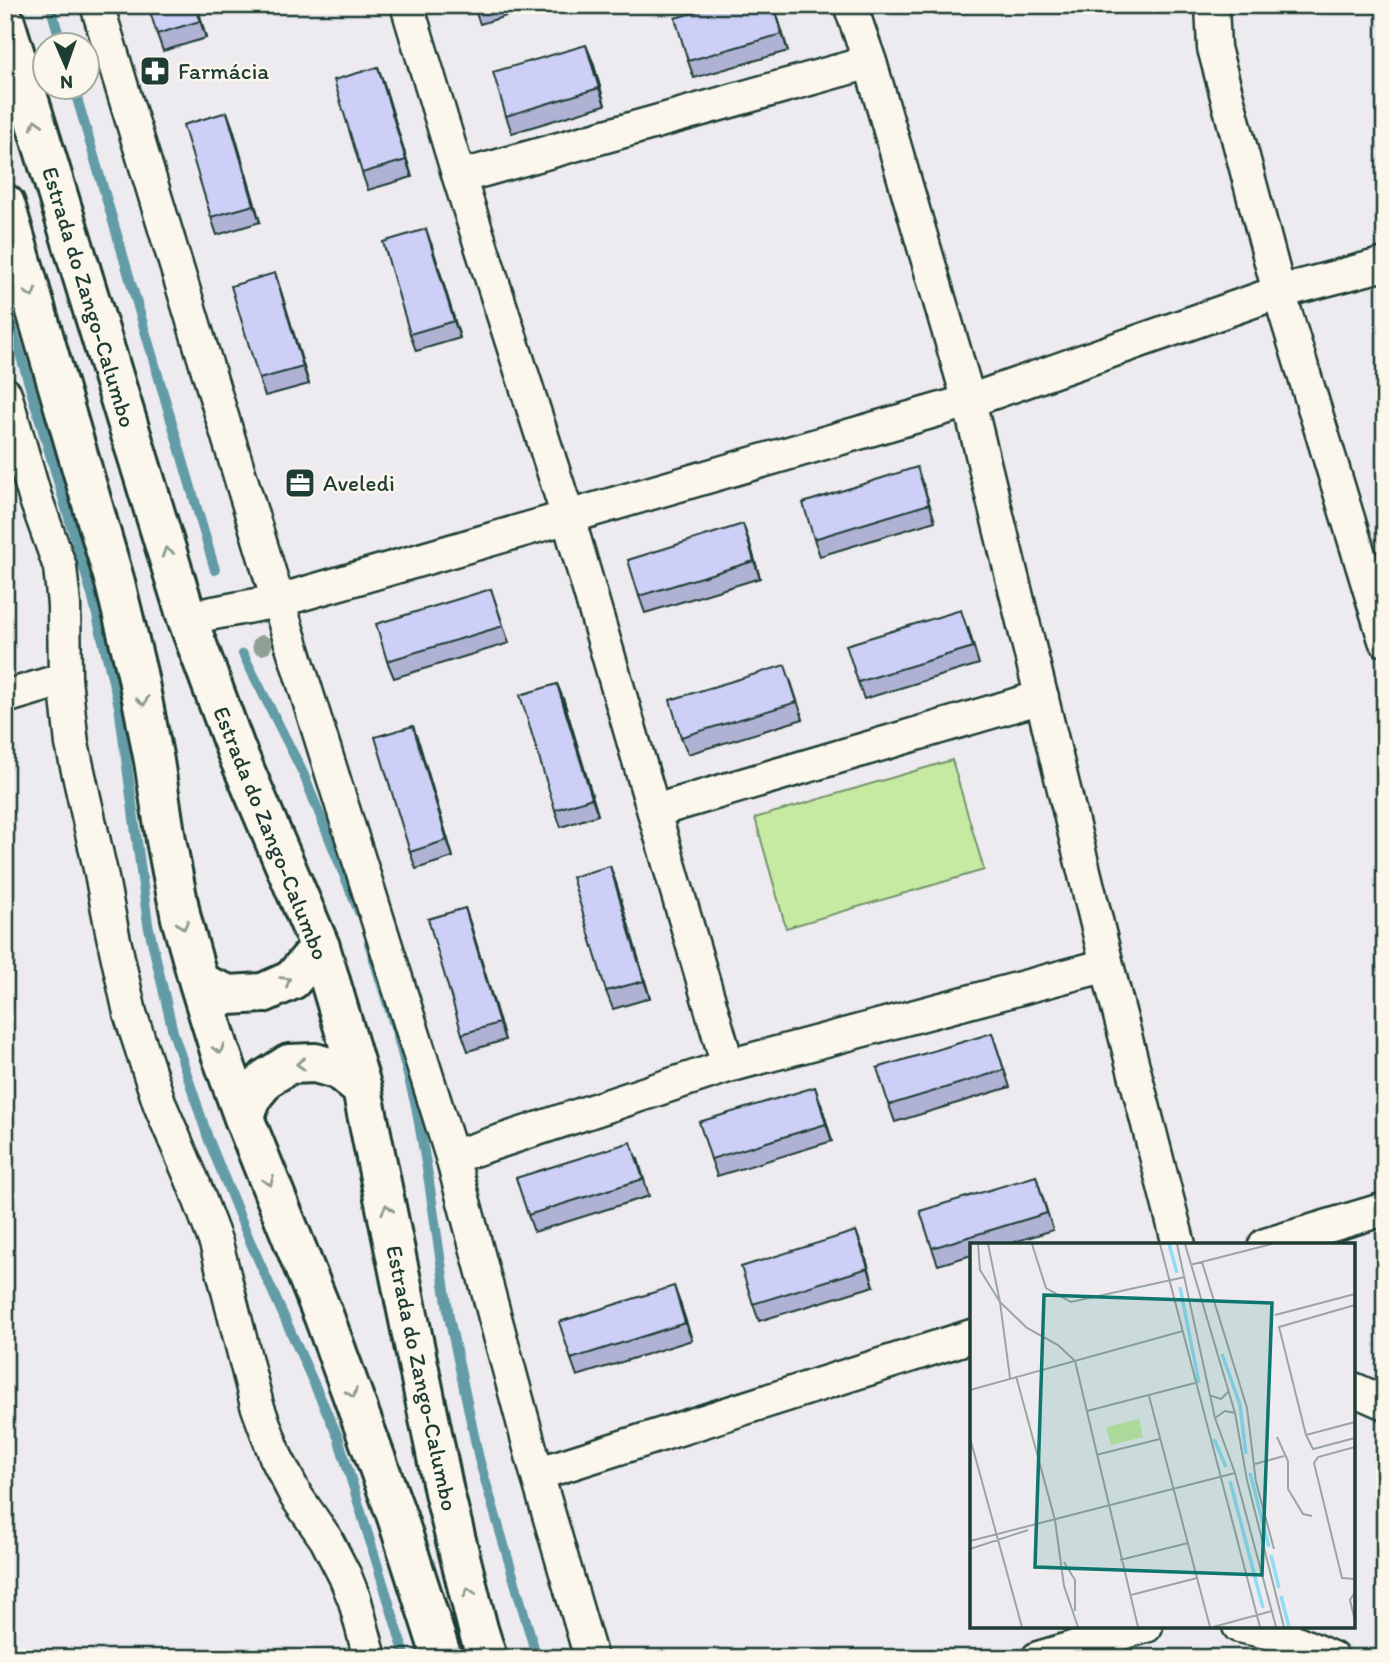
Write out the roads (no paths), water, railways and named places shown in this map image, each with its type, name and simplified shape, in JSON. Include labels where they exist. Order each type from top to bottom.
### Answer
[{"type":"main road","name":"Estrada do Zango-Calumbo","points":[[5,22],[187,618],[236,750],[320,947],[362,1089],[444,1492],[487,1658]]},
{"type":"main road","points":[[5,204],[128,635],[154,761],[181,918],[199,983],[243,1118],[324,1317],[397,1517],[442,1658]]},
{"type":"main road","points":[[199,983],[229,995],[263,993],[292,980],[320,947]]},
{"type":"main road","points":[[243,1118],[253,1096],[267,1078],[289,1064],[315,1063],[339,1070],[362,1089]]},
{"type":"street","points":[[97,5],[278,601],[452,1157],[537,1474],[591,1658]]},
{"type":"street","points":[[407,5],[568,517],[728,1066]]},
{"type":"street","points":[[850,5],[870,62],[969,401],[1107,965],[1178,1243]]},
{"type":"street","points":[[1188,5],[1214,48]]},
{"type":"street","points":[[1212,5],[1214,48],[1279,292],[1385,640]]},
{"type":"street","points":[[460,177],[870,62]]},
{"type":"street","points":[[187,618],[278,601],[969,401],[1279,292],[1385,249]]},
{"type":"street","points":[[1279,292],[1385,264]]},
{"type":"street","points":[[5,394],[34,497],[60,567],[64,605],[65,679],[72,744],[102,873],[130,1013],[160,1105],[216,1244],[257,1405],[276,1457],[296,1496],[326,1539],[345,1576],[355,1601],[370,1658]]},
{"type":"street","points":[[5,697],[65,679]]},
{"type":"street","points":[[654,811],[1042,697]]},
{"type":"street","points":[[452,1157],[728,1066],[1107,965]]},
{"type":"street","points":[[1272,1243],[1385,1209]]},
{"type":"street","points":[[537,1474],[970,1337]]},
{"type":"street","points":[[1355,1390],[1385,1403]]},
{"type":"street","points":[[1038,1658],[1139,1628]]},
{"type":"street","points":[[1250,1628],[1281,1634],[1332,1658]]},
{"type":"waterway","points":[[50,5],[58,32]]},
{"type":"waterway","points":[[78,102],[215,570]]},
{"type":"waterway","points":[[5,303],[92,595],[119,706],[148,924],[173,1032],[208,1138],[249,1239],[338,1437],[406,1658]]},
{"type":"waterway","points":[[243,654],[303,773],[359,912]]},
{"type":"waterway","points":[[369,943],[416,1106],[449,1317],[479,1459],[537,1658]]},
{"type":"place","name":"Farmácia","points":[[155,71]]},
{"type":"place","name":"Aveledi","points":[[300,483]]}]
